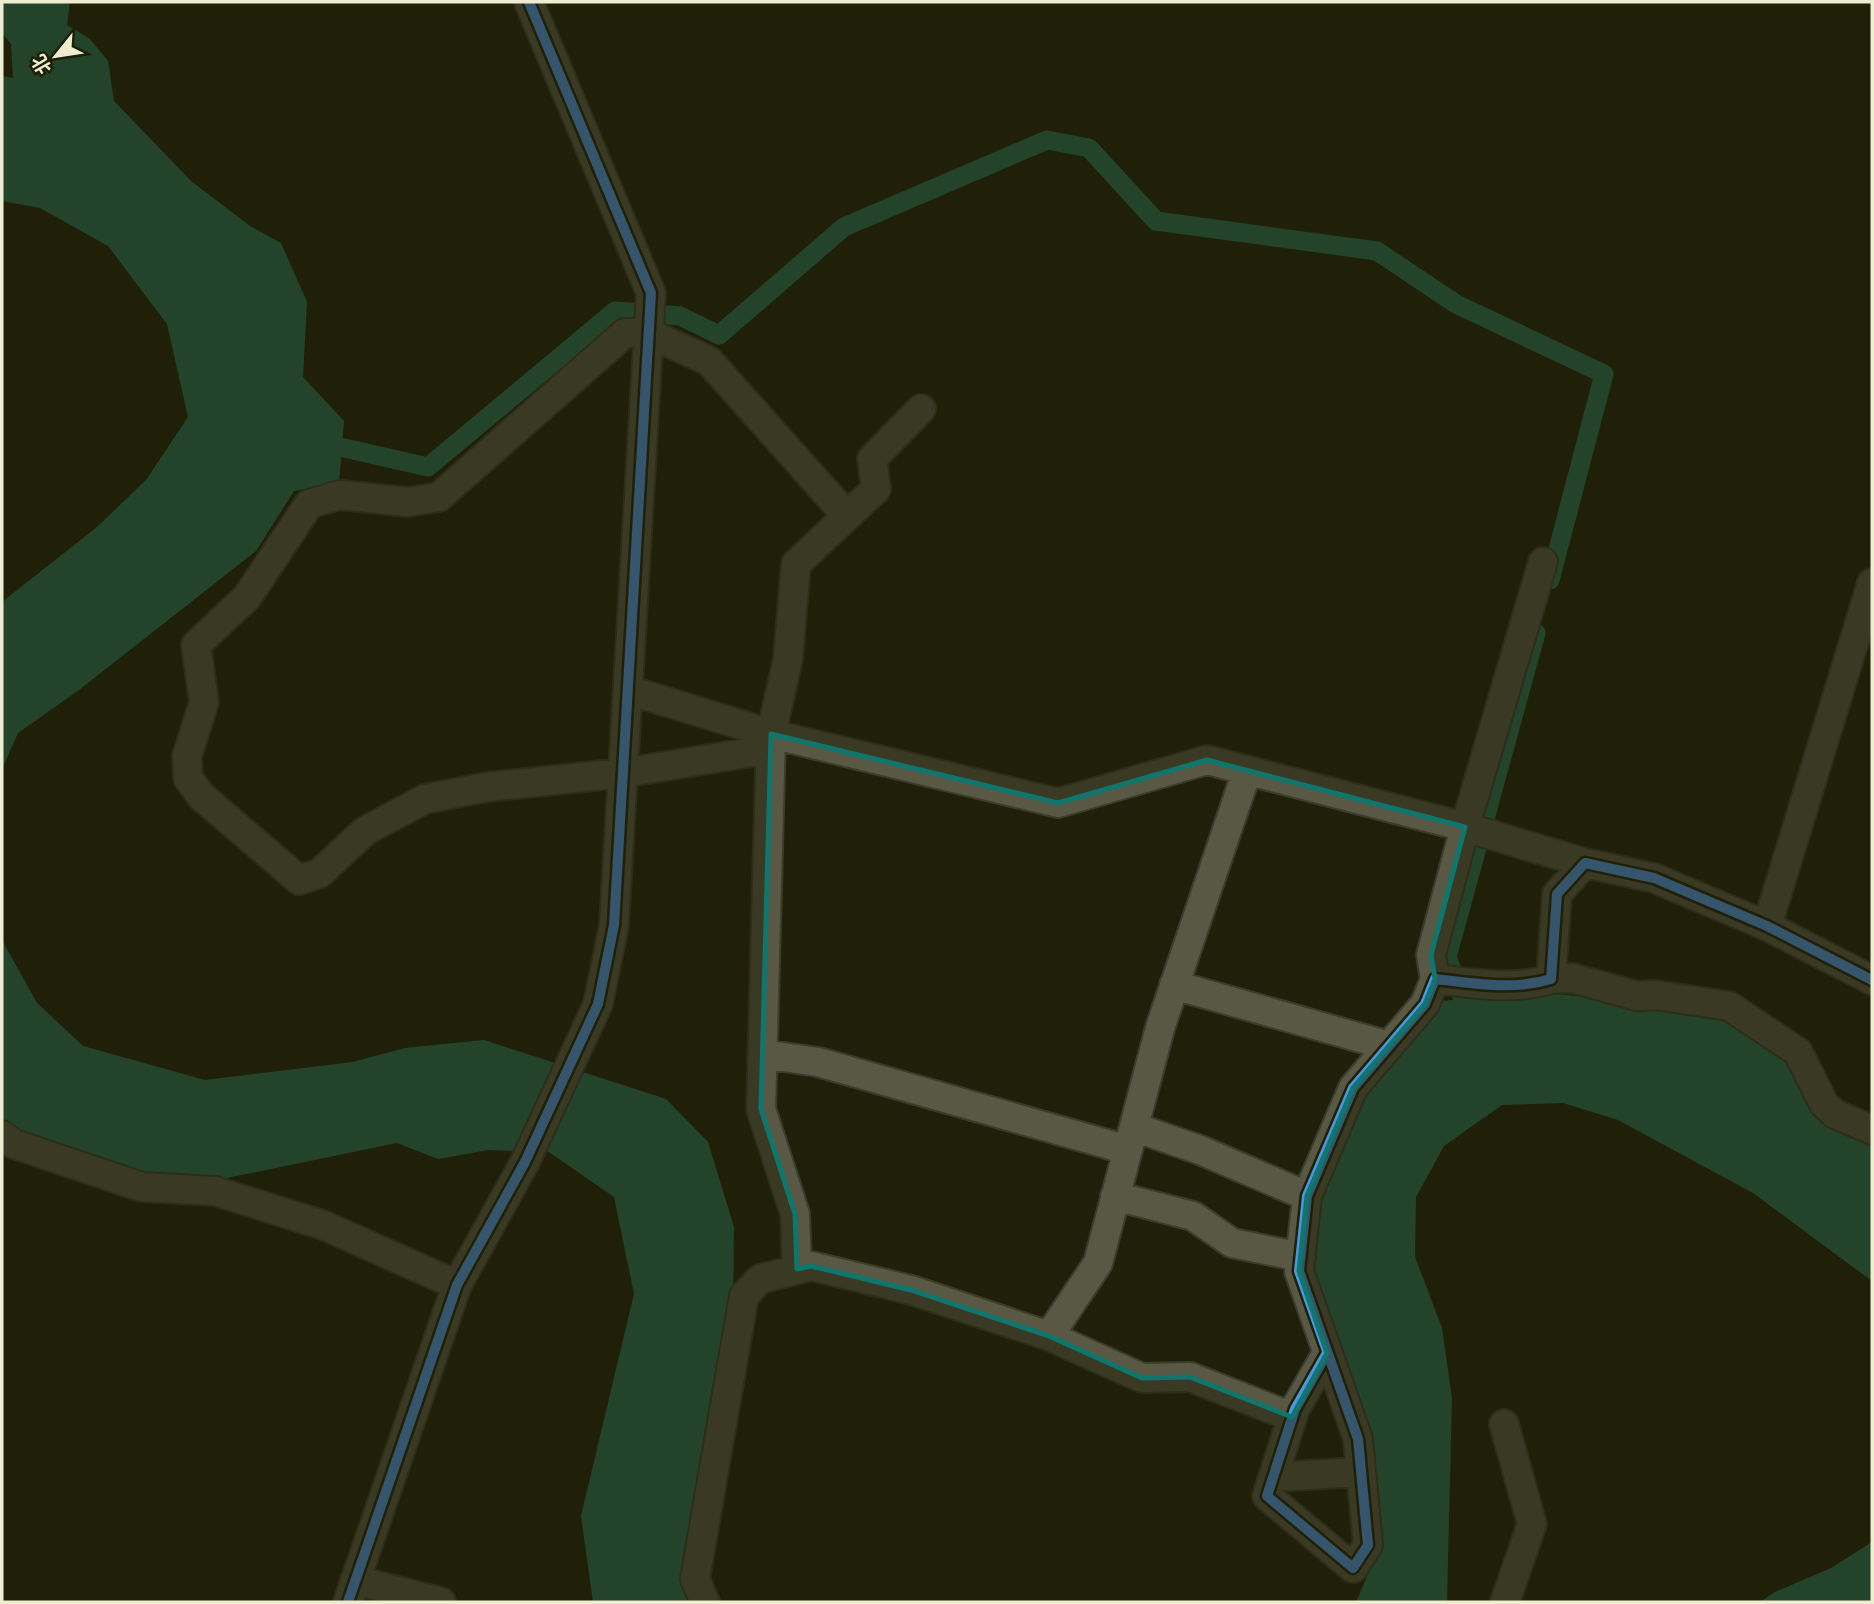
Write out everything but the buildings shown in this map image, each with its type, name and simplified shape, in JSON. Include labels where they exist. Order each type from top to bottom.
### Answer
[{"type":"street","points":[[441,1602],[352,1591],[457,1285],[525,1161],[598,1004],[614,925],[651,293],[529,2]]},
{"type":"street","points":[[771,742],[623,773],[486,787],[425,799],[365,831],[320,873],[299,880],[201,796],[188,778],[187,756],[204,702],[196,645],[247,597],[309,504],[340,495],[408,502],[439,497],[625,333],[648,333],[709,361],[848,516]]},
{"type":"street","points":[[797,1269],[795,1214],[761,1109],[771,742],[788,659],[796,564],[876,489],[872,459],[921,409]]},
{"type":"street","points":[[1326,1353],[1293,1417],[1267,1496],[1353,1568],[1368,1545],[1358,1439],[1299,1271],[1307,1196],[1353,1088],[1425,1004],[1435,979],[1431,955],[1465,827],[1543,562]]},
{"type":"street","points":[[1767,926],[1872,583]]},
{"type":"street","points":[[628,690],[771,742],[1058,803],[1207,760],[1465,827],[1585,863],[1654,878],[1767,926],[1872,980]]},
{"type":"street","points":[[1049,1336],[1098,1263],[1174,985],[1247,771]]},
{"type":"street","points":[[1551,979],[1558,894],[1585,863]]},
{"type":"street","points":[[1435,979],[1501,986],[1530,985],[1551,979],[1572,978],[1637,996],[1655,995],[1728,1006],[1798,1052],[1824,1104],[1835,1114],[1872,1130]]},
{"type":"street","points":[[1174,985],[1388,1046]]},
{"type":"street","points":[[763,1054],[818,1062],[1131,1139],[1200,1150],[1307,1196]]},
{"type":"street","points":[[2,1135],[14,1144],[142,1188],[215,1191],[323,1225],[457,1285]]},
{"type":"street","points":[[1115,1196],[1193,1216],[1232,1244],[1301,1257]]},
{"type":"street","points":[[705,1602],[695,1579],[744,1297],[760,1279],[811,1266],[911,1290],[1049,1336],[1142,1378],[1190,1377],[1293,1417]]},
{"type":"street","points":[[1504,1424],[1532,1524],[1505,1602]]},
{"type":"street","points":[[1273,1477],[1360,1472]]},
{"type":"highlighted area","points":[[771,734],[1058,803],[1207,760],[1465,827],[1431,955],[1435,979],[1425,1004],[1353,1088],[1307,1196],[1299,1271],[1327,1353],[1292,1417],[1190,1377],[1142,1378],[1049,1336],[911,1290],[811,1266],[797,1269],[795,1214],[761,1109]]},
{"type":"shaded area","points":[[2,2],[70,2],[67,25],[90,39],[108,61],[114,101],[191,181],[250,226],[281,243],[307,302],[303,377],[344,421],[339,483],[294,491],[256,551],[79,690],[18,733],[2,769],[2,602],[97,527],[146,480],[188,417],[167,324],[108,246],[40,208],[2,201],[2,76],[13,78],[11,44],[2,33]]},
{"type":"shaded area","points":[[2,940],[37,1003],[83,1046],[205,1080],[353,1062],[405,1048],[484,1040],[666,1099],[708,1142],[734,1227],[733,1302],[699,1602],[593,1602],[581,1516],[634,1294],[614,1197],[549,1152],[488,1150],[438,1159],[397,1143],[222,1179],[158,1180],[34,1142],[2,1122]]},
{"type":"shaded area","points":[[1538,992],[1643,1003],[1730,1017],[1786,1052],[1872,1141],[1872,1281],[1753,1193],[1618,1120],[1563,1103],[1502,1105],[1444,1146],[1416,1197],[1415,1257],[1442,1328],[1452,1398],[1447,1602],[1356,1602],[1376,1556],[1313,1293],[1318,1204],[1361,1093],[1441,1001]]},
{"type":"shaded area","points":[[1872,1542],[1872,1602],[1760,1602],[1775,1592],[1831,1568]]},
{"type":"waterway","points":[[318,442],[428,467],[615,311],[680,316],[719,335],[844,227],[1047,140],[1089,148],[1156,221],[1377,251],[1456,304],[1604,374],[1550,580]]},
{"type":"waterway","points":[[1472,1024],[1447,957],[1536,633]]},
{"type":"cycle path","points":[[348,1602],[457,1285],[525,1162],[598,1004],[614,925],[651,293],[529,2]]},
{"type":"cycle path","points":[[1327,1353],[1295,1409],[1267,1496],[1353,1568],[1368,1545],[1358,1439],[1299,1271],[1307,1196],[1353,1088],[1425,1004],[1435,979],[1507,985],[1551,979],[1557,894],[1585,863],[1654,878],[1767,926],[1872,980]]}]
